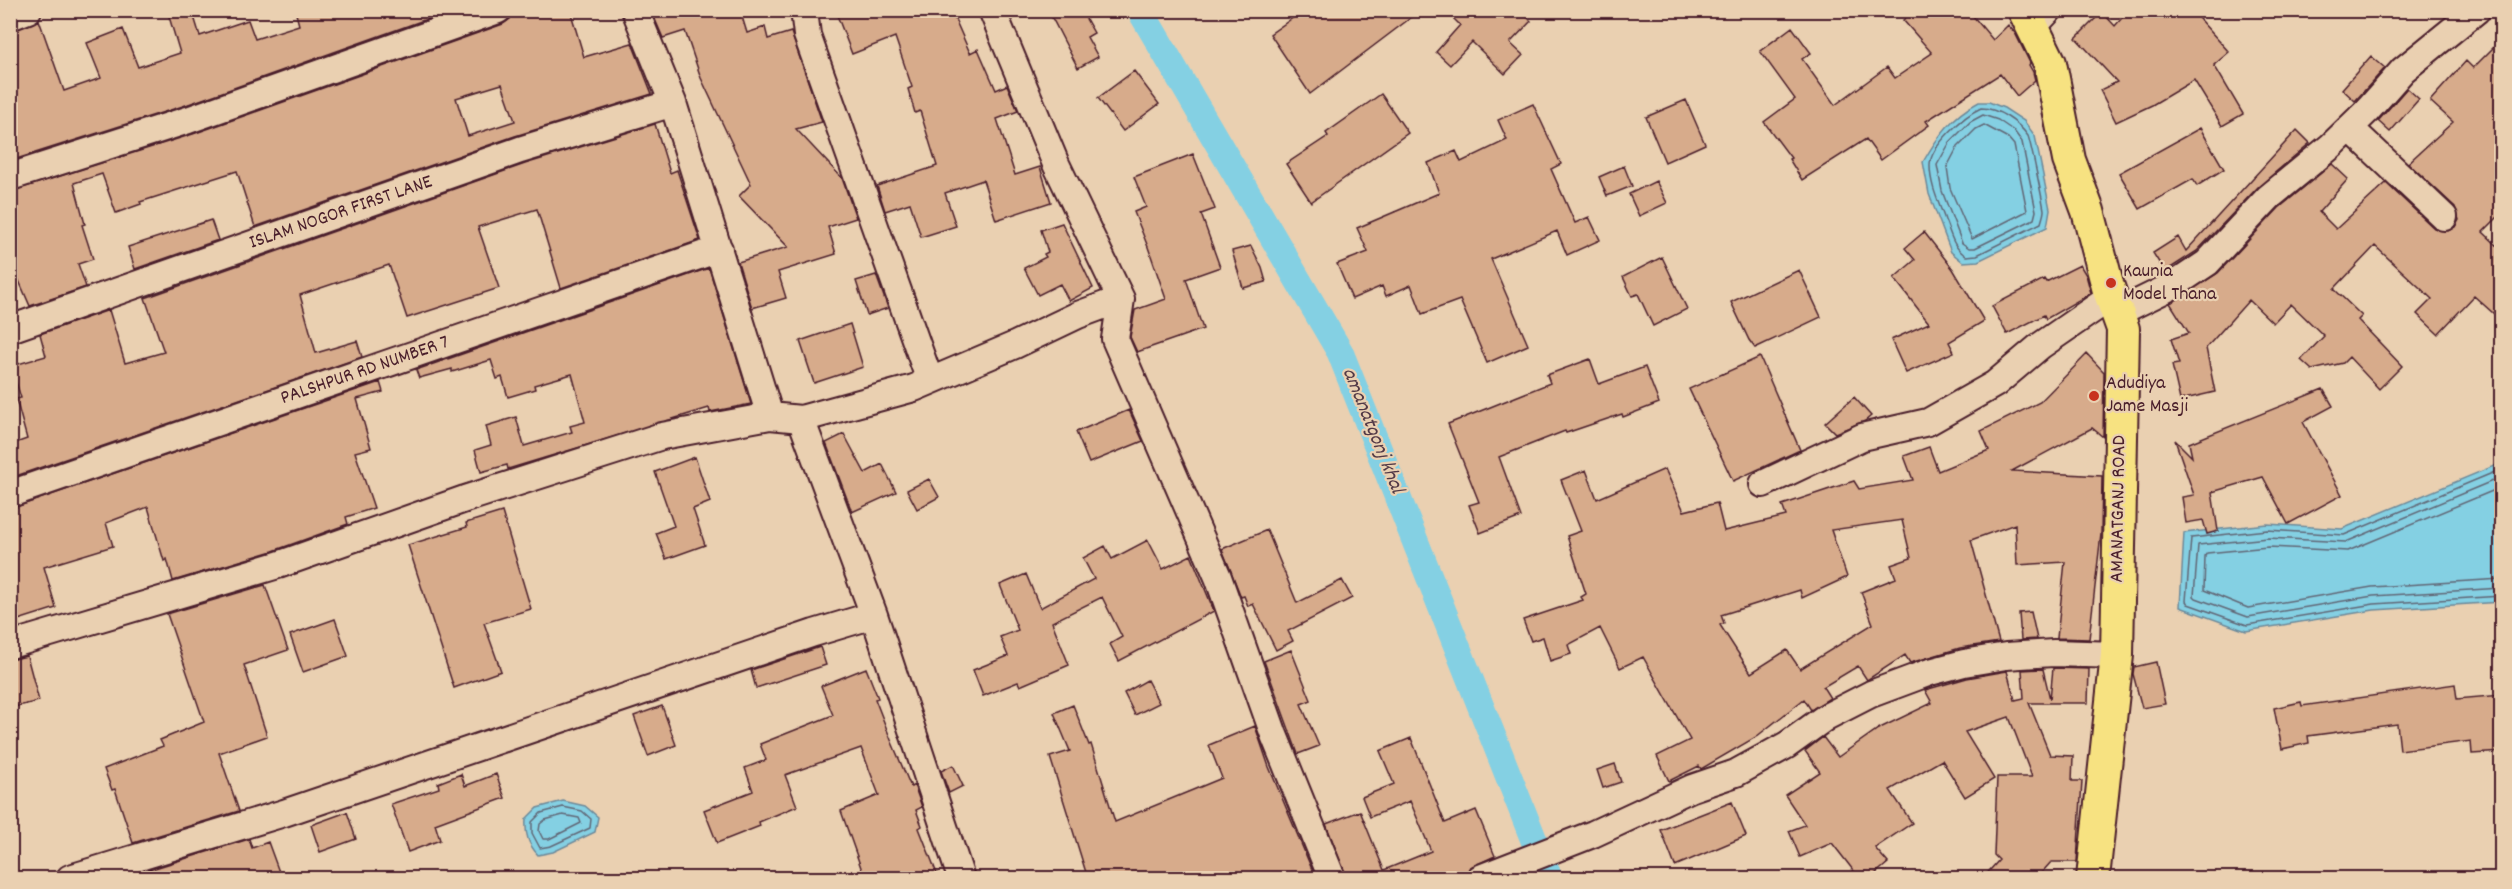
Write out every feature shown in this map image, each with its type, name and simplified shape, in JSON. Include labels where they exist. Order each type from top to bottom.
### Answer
[{"type":"main road","name":"AMANATGANJ ROAD","points":[[2035,16],[2050,63],[2068,160],[2088,211],[2122,329],[2117,655],[2093,879]]},
{"type":"street","points":[[10,17],[28,10]]},
{"type":"street","points":[[10,177],[188,120],[498,10]]},
{"type":"street","points":[[634,10],[673,103],[770,417]]},
{"type":"street","points":[[804,10],[807,35],[930,381]]},
{"type":"street","points":[[992,10],[1056,164],[1121,299],[1115,339],[1218,577],[1274,735],[1332,879]]},
{"type":"street","points":[[1763,484],[1862,437],[1928,422],[1995,384],[2040,346],[2114,305],[2174,285],[2207,263],[2269,197],[2350,128],[2403,70],[2477,10]]},
{"type":"street","name":"ISLAM NOGOR FIRST LANE","points":[[10,328],[520,150],[673,103]]},
{"type":"street","points":[[2350,128],[2444,217]]},
{"type":"street","name":"PALSHPUR RD NUMBER 7","points":[[10,494],[719,249]]},
{"type":"street","points":[[10,645],[278,565],[465,499],[662,436],[770,417],[801,419],[914,388],[1078,315],[1121,299]]},
{"type":"street","points":[[801,419],[874,615],[959,878]]},
{"type":"street","points":[[70,879],[284,813],[874,615]]},
{"type":"street","points":[[1480,879],[1593,834],[1692,788],[1736,773],[1786,745],[1826,717],[1871,694],[1930,672],[1964,663],[2006,656],[2054,653],[2117,655]]},
{"type":"water","points":[[1979,102],[1989,102],[2004,108],[2024,121],[2035,136],[2050,209],[2047,227],[1978,261],[1963,262],[1951,252],[1929,194],[1923,162],[1953,120]]},
{"type":"water","points":[[2501,463],[2501,602],[2374,610],[2246,631],[2180,607],[2184,533],[2267,524],[2342,529]]},
{"type":"water","points":[[563,801],[585,806],[598,817],[595,832],[553,852],[538,855],[528,838],[526,819],[537,808]]},
{"type":"building","points":[[167,10],[192,10],[200,36],[248,20],[255,39],[299,25],[295,10],[452,10],[183,106],[10,161],[10,32],[39,20],[64,91],[101,78],[87,43],[123,29],[138,67],[180,53]]},
{"type":"building","points":[[513,10],[570,10],[584,57],[632,43],[652,94],[515,136],[255,227],[237,171],[140,202],[141,204],[116,213],[102,174],[74,183],[85,224],[82,225],[93,259],[78,264],[86,287],[30,306],[10,260],[10,192],[193,134],[503,24],[510,19]],"holes":[[[502,84],[515,121],[468,136],[456,98]]]},
{"type":"building","points":[[651,10],[740,10],[747,33],[765,27],[768,39],[791,32],[822,122],[796,129],[842,178],[856,218],[828,227],[836,254],[778,272],[786,298],[752,308],[738,262],[788,247],[739,196],[751,184],[701,78],[685,31],[663,38]]},
{"type":"building","points":[[835,10],[951,10],[970,53],[978,49],[996,90],[1007,85],[1018,111],[997,119],[1015,175],[1040,167],[1051,202],[996,220],[983,180],[945,193],[956,226],[921,237],[910,203],[885,211],[877,186],[937,166],[920,111],[915,113],[908,89],[912,87],[895,37],[852,54]]},
{"type":"building","points":[[1048,10],[1081,10],[1094,33],[1087,37],[1098,57],[1078,68]]},
{"type":"building","points":[[1304,10],[1421,10],[1310,94],[1270,34]]},
{"type":"building","points":[[1445,10],[1520,10],[1531,21],[1510,43],[1523,55],[1505,74],[1472,42],[1450,65],[1436,52],[1460,25]]},
{"type":"building","points":[[1914,10],[1968,10],[1993,40],[2008,25],[2015,33],[2030,63],[2035,80],[2017,96],[2000,74],[1926,121],[1929,125],[1881,160],[1866,139],[1802,180],[1789,159],[1791,158],[1764,122],[1795,99],[1760,51],[1792,27],[1811,53],[1802,59],[1835,105],[1887,67],[1895,78],[1932,53],[1903,20]]},
{"type":"building","points":[[2129,10],[2191,10],[2229,52],[2214,65],[2243,114],[2222,126],[2194,80],[2152,105],[2116,122],[2100,90],[2117,82],[2076,38],[2102,12],[2115,26]]},
{"type":"building","points":[[2502,39],[2502,213],[2483,232],[2502,250],[2502,321],[2474,296],[2438,334],[2417,314],[2432,299],[2375,246],[2334,289],[2362,316],[2358,320],[2402,366],[2379,389],[2349,357],[2343,363],[2312,370],[2301,360],[2324,336],[2291,304],[2273,323],[2249,300],[2206,348],[2215,392],[2180,400],[2172,365],[2179,364],[2171,339],[2189,333],[2170,303],[2218,273],[2279,208],[2332,164],[2348,179],[2319,212],[2336,229],[2386,183],[2434,228],[2448,231],[2455,227],[2459,220],[2455,207],[2408,163],[2453,122],[2430,101],[2466,61],[2473,68]]},
{"type":"building","points":[[2371,56],[2385,68],[2355,101],[2342,89]]},
{"type":"building","points":[[1134,71],[1159,104],[1123,131],[1098,98]]},
{"type":"building","points":[[2407,88],[2419,99],[2390,132],[2378,121]]},
{"type":"building","points":[[1381,94],[1408,133],[1311,202],[1286,164],[1328,136],[1326,133]]},
{"type":"building","points":[[1686,100],[1705,144],[1665,162],[1646,117]]},
{"type":"building","points":[[1533,104],[1561,164],[1551,169],[1575,223],[1589,217],[1600,240],[1567,255],[1557,231],[1491,259],[1528,345],[1487,363],[1460,300],[1422,314],[1411,285],[1386,296],[1382,286],[1352,299],[1337,264],[1368,252],[1357,228],[1439,193],[1428,163],[1456,151],[1461,162],[1507,140],[1498,120]]},
{"type":"building","points":[[655,124],[670,173],[677,170],[700,240],[561,288],[537,209],[478,227],[499,288],[407,318],[389,265],[300,295],[316,353],[357,341],[362,357],[10,478],[10,445],[27,439],[16,399],[21,398],[11,366],[46,356],[40,334],[109,310],[125,363],[164,352],[145,298],[525,164]]},
{"type":"building","points":[[2200,128],[2224,169],[2197,186],[2193,179],[2140,209],[2119,173]]},
{"type":"building","points":[[2297,130],[2310,143],[2258,187],[2197,251],[2165,272],[2153,253],[2178,237],[2186,251]]},
{"type":"building","points":[[1193,154],[1215,209],[1201,214],[1220,267],[1186,279],[1203,329],[1137,352],[1130,337],[1135,310],[1166,299],[1134,212],[1146,207],[1134,177]]},
{"type":"building","points":[[1624,166],[1632,186],[1607,196],[1599,177]]},
{"type":"building","points":[[1656,181],[1667,203],[1639,216],[1629,194]]},
{"type":"building","points":[[211,220],[218,240],[135,269],[128,247]]},
{"type":"building","points":[[1062,223],[1093,288],[1069,301],[1060,284],[1038,295],[1024,268],[1046,257],[1044,254],[1048,252],[1041,230]]},
{"type":"building","points":[[1924,232],[1953,269],[1984,321],[1949,342],[1954,352],[1906,373],[1891,340],[1929,323],[1894,278],[1915,260],[1905,248]]},
{"type":"building","points":[[1251,246],[1266,282],[1243,288],[1232,251]]},
{"type":"building","points":[[1662,257],[1687,309],[1653,326],[1638,294],[1632,296],[1623,277]]},
{"type":"building","points":[[2080,265],[2086,275],[2091,293],[2046,319],[2044,315],[2007,334],[1992,306],[2044,279],[2046,282]]},
{"type":"building","points":[[709,268],[751,404],[710,412],[709,408],[508,469],[507,465],[481,472],[475,450],[491,445],[486,426],[516,417],[524,446],[572,432],[570,426],[585,422],[572,374],[534,385],[535,389],[508,397],[502,377],[497,379],[491,360],[452,372],[452,369],[419,378],[416,370]]},
{"type":"building","points":[[1799,270],[1821,317],[1755,348],[1731,302]]},
{"type":"building","points":[[876,275],[888,308],[867,315],[856,281]]},
{"type":"building","points":[[850,324],[863,367],[814,383],[800,341]]},
{"type":"building","points":[[2087,354],[2104,372],[2103,437],[2092,428],[2012,471],[2102,476],[2101,534],[2089,639],[2057,638],[2065,562],[2017,565],[2015,524],[1971,540],[1999,642],[1960,648],[1910,663],[1905,655],[1867,680],[1858,666],[1823,687],[1830,698],[1811,710],[1804,699],[1756,737],[1701,769],[1699,766],[1669,781],[1657,756],[1690,740],[1643,657],[1620,668],[1600,628],[1568,645],[1571,654],[1550,661],[1543,637],[1531,641],[1523,620],[1583,600],[1581,597],[1586,594],[1567,536],[1581,531],[1561,480],[1586,470],[1597,499],[1665,469],[1684,511],[1717,503],[1724,531],[1786,516],[1782,505],[1854,481],[1859,489],[1913,480],[1904,456],[1929,447],[1938,471],[1989,450],[1981,431],[2040,402]],"holes":[[[1902,520],[1911,558],[1891,565],[1896,578],[1861,592],[1873,624],[1800,669],[1787,650],[1751,673],[1720,625],[1724,623],[1721,615],[1800,590],[1802,598],[1847,577],[1831,530]]]},
{"type":"building","points":[[1760,357],[1800,450],[1733,481],[1689,389]]},
{"type":"building","points":[[1590,359],[1599,384],[1645,367],[1659,403],[1623,417],[1622,414],[1566,433],[1565,431],[1499,457],[1521,517],[1480,533],[1469,505],[1479,502],[1448,424],[1550,383],[1547,375]]},
{"type":"building","points":[[380,382],[383,392],[357,399],[371,448],[355,452],[374,508],[346,517],[348,524],[273,551],[173,581],[167,559],[164,561],[148,507],[106,523],[113,546],[44,567],[56,608],[18,620],[19,627],[10,629],[10,509]]},
{"type":"building","points":[[2323,389],[2333,406],[2303,422],[2342,495],[2288,524],[2263,477],[2212,492],[2218,531],[2207,534],[2203,520],[2186,523],[2182,497],[2194,495],[2175,440],[2192,457],[2189,443]]},
{"type":"building","points":[[1854,397],[1871,416],[1865,421],[1835,433],[1825,423]]},
{"type":"building","points":[[1129,410],[1143,441],[1089,463],[1076,432]]},
{"type":"building","points":[[844,434],[865,473],[882,464],[896,492],[852,512],[826,443]]},
{"type":"building","points":[[695,457],[710,502],[693,509],[705,545],[666,559],[656,533],[674,526],[655,472]]},
{"type":"building","points":[[929,479],[939,497],[917,509],[907,490]]},
{"type":"building","points":[[502,512],[531,609],[484,623],[501,671],[454,688],[408,545],[467,527],[466,523]]},
{"type":"building","points":[[1267,530],[1297,603],[1342,580],[1352,598],[1288,631],[1293,641],[1276,650],[1253,604],[1248,606],[1244,596],[1241,597],[1222,549]]},
{"type":"building","points":[[1148,540],[1163,569],[1191,555],[1214,611],[1119,661],[1110,644],[1122,637],[1102,597],[1052,622],[1069,665],[1020,686],[1018,682],[983,696],[973,670],[1008,656],[1000,637],[1018,630],[1000,585],[1026,574],[1040,608],[1094,579],[1083,558],[1105,546],[1112,559]]},
{"type":"building","points":[[265,585],[288,650],[244,665],[267,736],[219,753],[239,811],[133,843],[115,789],[112,790],[104,769],[163,746],[160,740],[204,722],[167,614]]},
{"type":"building","points":[[2031,612],[2037,639],[2021,640],[2019,613]]},
{"type":"building","points":[[335,619],[348,656],[303,672],[290,635]]},
{"type":"building","points":[[820,647],[826,665],[756,688],[751,670]]},
{"type":"building","points":[[1291,650],[1311,700],[1301,704],[1319,746],[1298,754],[1264,661]]},
{"type":"building","points":[[27,656],[39,701],[10,708],[10,660]]},
{"type":"building","points":[[2156,662],[2165,704],[2142,708],[2133,674],[2134,667]]},
{"type":"building","points":[[866,668],[891,740],[911,787],[914,785],[922,807],[916,810],[922,826],[919,828],[939,879],[865,879],[841,811],[879,795],[861,748],[785,775],[797,806],[759,822],[760,826],[717,843],[704,810],[753,791],[745,768],[766,760],[760,744],[833,715],[821,686]]},
{"type":"building","points":[[2053,668],[2089,669],[2088,703],[2029,703],[2050,755],[2073,756],[2072,781],[2082,781],[2077,862],[2051,862],[2036,879],[1982,879],[1999,860],[1994,855],[1997,777],[2032,777],[2009,717],[1965,732],[1994,779],[1965,797],[1942,760],[1890,790],[1912,823],[1875,848],[1888,863],[1869,879],[1860,879],[1832,843],[1800,857],[1789,831],[1805,825],[1785,795],[1820,772],[1805,751],[1823,737],[1838,757],[1878,729],[1932,703],[1925,690],[1967,678],[2007,671],[2015,700],[2024,698],[2022,670],[2043,669],[2050,699]]},
{"type":"building","points":[[1147,680],[1159,703],[1135,715],[1124,693]]},
{"type":"building","points":[[2455,684],[2457,699],[2502,695],[2502,752],[2472,754],[2471,741],[2400,750],[2397,724],[2308,736],[2309,743],[2282,749],[2274,708],[2301,702],[2302,706]]},
{"type":"building","points":[[1073,705],[1089,745],[1091,744],[1115,822],[1222,778],[1209,745],[1255,726],[1269,767],[1316,879],[1088,879],[1050,757],[1070,751],[1054,713]]},
{"type":"building","points":[[662,706],[676,745],[648,756],[634,716]]},
{"type":"building","points":[[1411,738],[1445,823],[1476,810],[1495,856],[1469,868],[1465,879],[1347,879],[1326,824],[1360,811],[1384,870],[1431,851],[1410,801],[1370,817],[1362,797],[1394,784],[1380,751]]},
{"type":"building","points":[[1615,764],[1621,782],[1603,788],[1597,770]]},
{"type":"building","points":[[953,765],[963,786],[949,793],[941,771]]},
{"type":"building","points":[[461,774],[465,786],[496,774],[505,798],[435,824],[440,840],[408,852],[391,804],[439,788],[438,783]]},
{"type":"building","points":[[1732,802],[1746,836],[1675,866],[1661,830]]},
{"type":"building","points":[[347,812],[356,839],[320,852],[311,825]]},
{"type":"building","points":[[249,839],[252,848],[268,842],[279,872],[262,879],[144,879],[142,872]]},
{"type":"waterway","name":"amanatgonj khal","points":[[1140,10],[1340,352],[1549,878]]},
{"type":"place","name":"Kaunia Model Thana","points":[[2111,283]]},
{"type":"place","name":"Adudiya Jame Masji","points":[[2094,396]]}]
